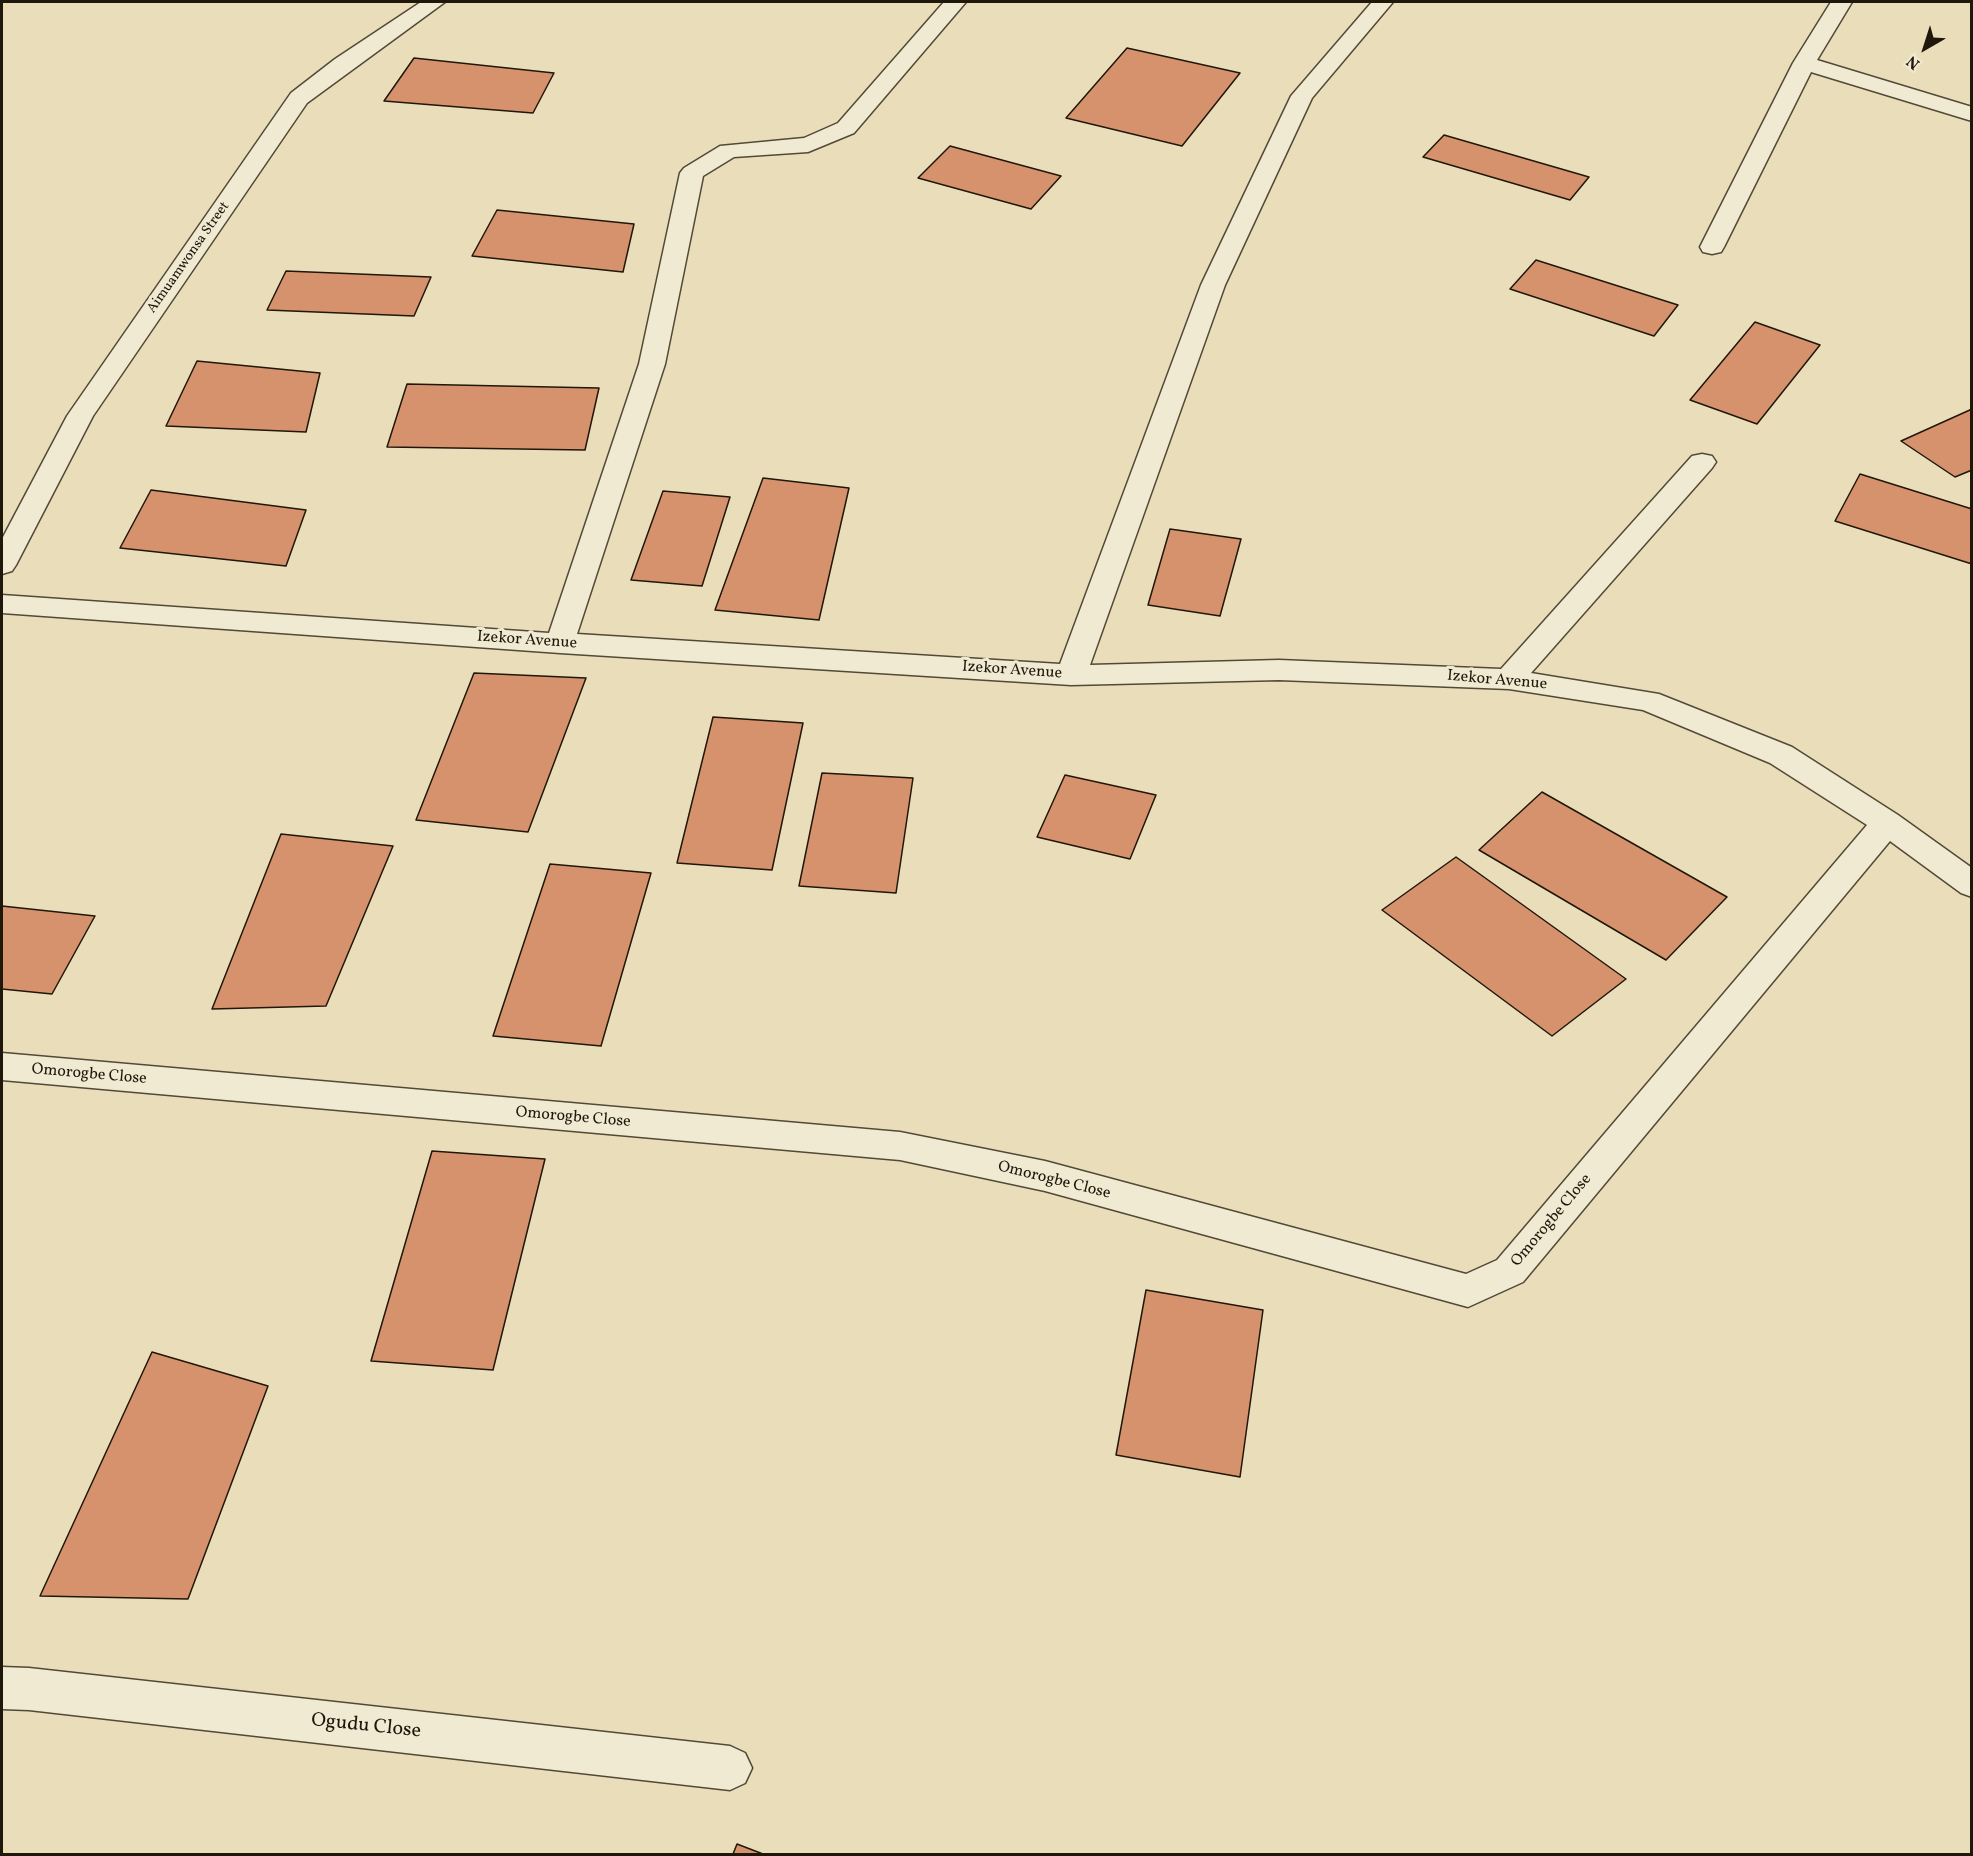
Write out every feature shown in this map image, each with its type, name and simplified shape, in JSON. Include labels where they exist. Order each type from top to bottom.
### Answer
[{"type":"street","name":"Aimuamwonsa Street","points":[[2,564],[80,416],[299,98],[434,2]]},
{"type":"street","points":[[560,643],[652,364],[692,173],[728,151],[808,145],[846,128],[955,2]]},
{"type":"street","points":[[1071,675],[1214,285],[1302,96],[1383,2]]},
{"type":"street","points":[[1712,246],[1804,63],[1840,2]]},
{"type":"street","points":[[1804,63],[1971,114]]},
{"type":"street","points":[[1509,679],[1702,462]]},
{"type":"street","name":"Izekor Avenue","points":[[2,604],[560,643],[1071,675],[1279,670],[1509,679],[1648,701],[1781,755],[1887,823],[1971,885]]},
{"type":"street","name":"Omorogbe Close","points":[[2,1067],[900,1146],[1046,1176],[1468,1292],[1510,1271],[1887,823]]},
{"type":"street","name":"Ogudu Close","points":[[2,1688],[29,1689],[730,1768]]},
{"type":"building","points":[[1127,48],[1240,73],[1182,146],[1066,118]]},
{"type":"building","points":[[414,58],[554,73],[533,113],[384,101]]},
{"type":"building","points":[[1444,135],[1589,177],[1570,200],[1423,157]]},
{"type":"building","points":[[950,146],[1061,176],[1031,209],[918,178]]},
{"type":"building","points":[[497,210],[634,224],[623,272],[472,256]]},
{"type":"building","points":[[1536,260],[1678,305],[1654,336],[1510,289]]},
{"type":"building","points":[[286,271],[431,277],[414,316],[267,310]]},
{"type":"building","points":[[1755,322],[1820,345],[1757,424],[1690,400]]},
{"type":"building","points":[[197,361],[320,373],[306,432],[166,426]]},
{"type":"building","points":[[407,384],[599,388],[585,450],[387,447]]},
{"type":"building","points":[[1972,409],[1972,470],[1955,477],[1901,441]]},
{"type":"building","points":[[1860,474],[1972,509],[1972,564],[1835,521]]},
{"type":"building","points":[[763,478],[849,488],[819,620],[715,610]]},
{"type":"building","points":[[151,490],[306,510],[286,566],[120,548]]},
{"type":"building","points":[[663,491],[730,497],[702,586],[631,580]]},
{"type":"building","points":[[1170,529],[1241,539],[1220,616],[1148,605]]},
{"type":"building","points":[[474,673],[586,678],[528,832],[416,820]]},
{"type":"building","points":[[713,717],[803,723],[772,870],[677,863]]},
{"type":"building","points":[[822,773],[913,778],[896,893],[799,886]]},
{"type":"building","points":[[1065,775],[1156,795],[1130,859],[1037,837]]},
{"type":"building","points":[[1542,792],[1727,897],[1666,960],[1479,850]]},
{"type":"building","points":[[281,834],[393,846],[326,1006],[212,1009]]},
{"type":"building","points":[[1456,857],[1626,979],[1552,1036],[1382,910]]},
{"type":"building","points":[[550,864],[651,873],[601,1046],[493,1036]]},
{"type":"building","points":[[2,906],[95,916],[52,994],[2,989]]},
{"type":"building","points":[[432,1151],[545,1159],[493,1370],[371,1361]]},
{"type":"building","points":[[1146,1290],[1263,1310],[1240,1477],[1116,1455]]},
{"type":"building","points":[[152,1352],[268,1386],[188,1599],[40,1596]]},
{"type":"building","points":[[737,1844],[763,1854],[733,1854]]}]
